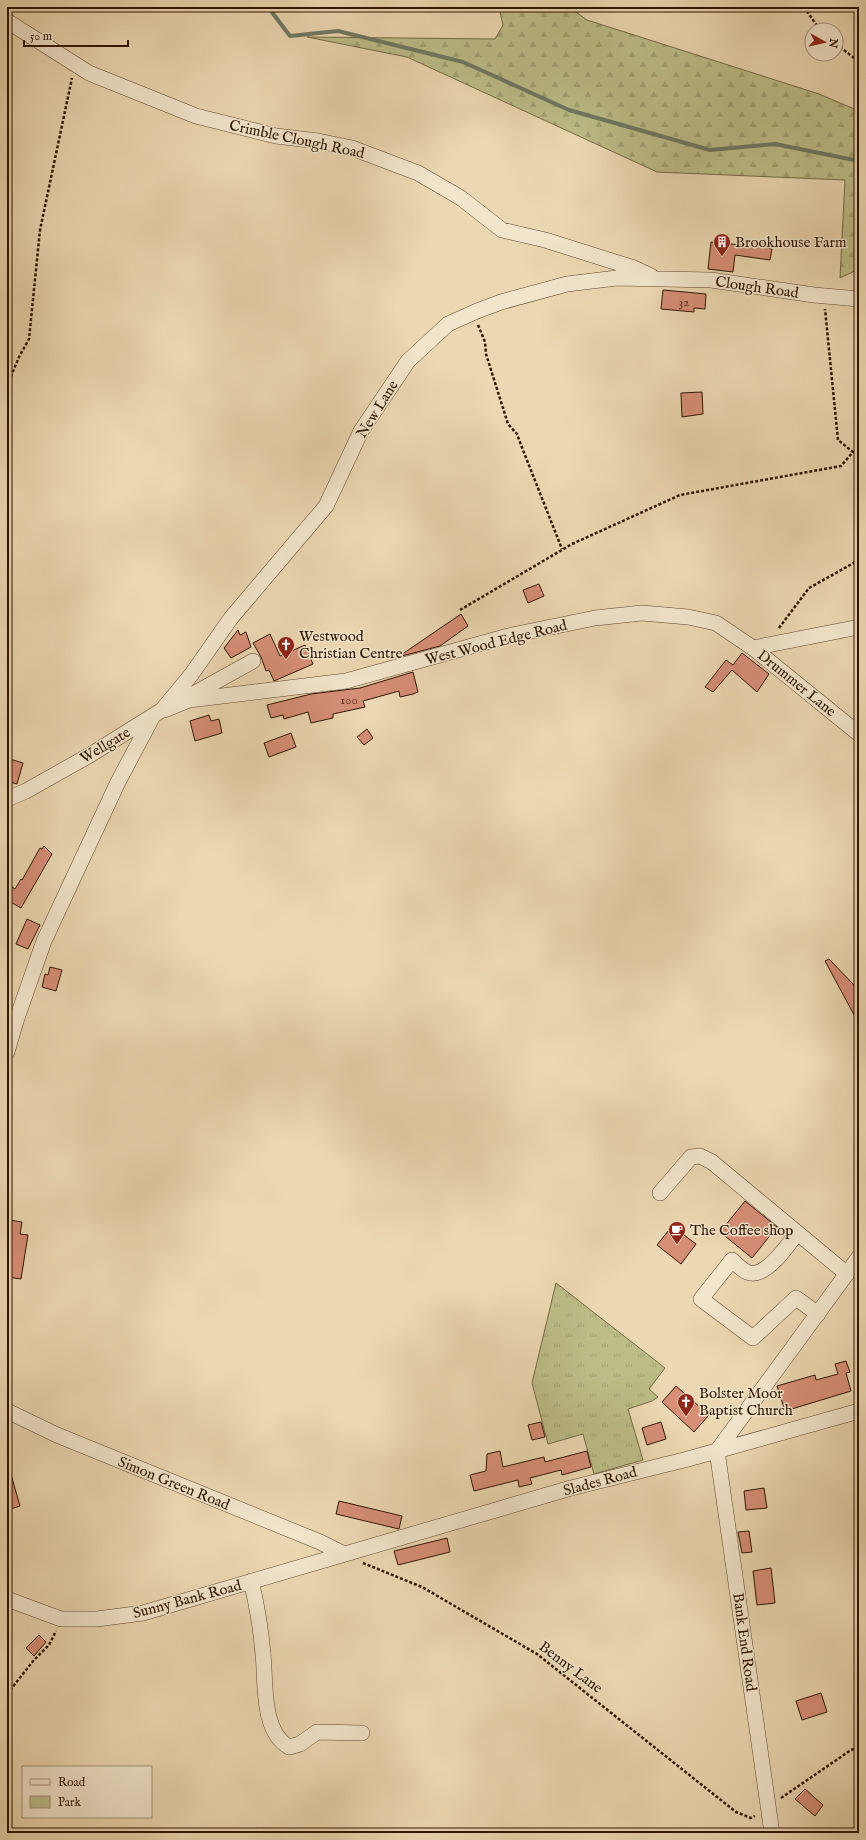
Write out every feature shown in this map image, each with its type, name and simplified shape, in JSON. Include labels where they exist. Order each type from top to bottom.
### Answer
[{"type":"street","name":"Crimble Clough Road","points":[[7,21],[89,73],[196,116],[276,136],[318,140],[352,148],[418,173],[461,198],[502,230],[545,240],[634,268],[655,278]]},
{"type":"street","name":"New Lane","points":[[191,675],[231,618],[326,506],[361,431],[408,361],[448,324],[476,310],[567,284],[617,278],[655,278]]},
{"type":"street","name":"Clough Road","points":[[655,278],[711,280],[823,297],[859,299]]},
{"type":"street","name":"West Wood Edge Road","points":[[158,713],[190,700],[346,681],[508,636],[595,618],[642,613],[688,617],[716,624],[753,648]]},
{"type":"street","points":[[753,648],[859,627]]},
{"type":"street","name":"Drummer Lane","points":[[753,648],[859,734]]},
{"type":"street","points":[[190,700],[195,692],[253,661]]},
{"type":"street","name":"Wellgate","points":[[7,799],[26,791],[90,755],[158,713],[191,675]]},
{"type":"street","points":[[7,1052],[16,1021],[44,941],[118,782],[158,713]]},
{"type":"street","points":[[660,1193],[691,1157],[700,1156],[712,1162],[736,1180],[847,1274]]},
{"type":"street","points":[[797,1233],[766,1269],[754,1273],[747,1272],[732,1260],[701,1299],[753,1338],[796,1298],[818,1314]]},
{"type":"street","points":[[717,1451],[859,1257]]},
{"type":"street","name":"Simon Green Road","points":[[7,1411],[57,1435],[320,1542],[342,1553]]},
{"type":"street","name":"Slades Road","points":[[342,1553],[493,1512],[571,1488],[717,1451],[859,1411]]},
{"type":"street","name":"Bank End Road","points":[[717,1451],[772,1833]]},
{"type":"street","name":"Sunny Bank Road","points":[[7,1599],[61,1619],[96,1619],[143,1613],[342,1553]]},
{"type":"street","points":[[252,1581],[257,1602],[264,1654],[267,1709],[270,1720],[281,1743],[289,1747],[300,1744],[317,1732],[362,1733]]},
{"type":"path","points":[[804,7],[814,22]]},
{"type":"path","points":[[844,50],[853,57],[859,68]]},
{"type":"path","points":[[7,386],[19,357],[30,338],[40,230],[75,64]]},
{"type":"path","points":[[823,297],[838,440],[859,455]]},
{"type":"path","points":[[476,310],[478,325],[485,342],[486,354],[508,424],[517,434],[562,549]]},
{"type":"path","points":[[460,610],[562,549],[680,495],[841,466],[853,452]]},
{"type":"path","points":[[777,632],[809,588],[859,560]]},
{"type":"path","name":"Benny Lane","points":[[342,1553],[377,1570],[422,1587],[538,1654],[736,1812],[751,1818],[769,1812]]},
{"type":"path","points":[[7,1694],[34,1660],[50,1645],[61,1619]]},
{"type":"path","points":[[769,1812],[775,1802],[851,1750],[859,1747]]},
{"type":"green space","points":[[499,7],[569,7],[587,20],[819,94],[859,111],[859,269],[840,278],[845,180],[657,172],[407,57],[307,37],[495,39],[503,25]]},
{"type":"green space","points":[[556,1283],[665,1368],[649,1389],[658,1397],[652,1401],[628,1409],[643,1460],[594,1474],[583,1434],[548,1444],[532,1383]]},
{"type":"building","points":[[752,240],[764,242],[764,247],[772,249],[770,260],[735,255],[733,272],[708,269],[711,242],[751,246]]},
{"type":"building","points":[[663,290],[706,294],[705,309],[694,308],[694,312],[661,309]]},
{"type":"building","points":[[702,392],[703,414],[682,417],[681,393]]},
{"type":"building","points":[[539,584],[544,596],[528,603],[523,590]]},
{"type":"building","points":[[461,614],[468,626],[440,646],[398,657]]},
{"type":"building","points":[[238,630],[240,635],[246,632],[251,647],[231,658],[224,648]]},
{"type":"building","name":"Westwood Christian Centre","points":[[270,634],[280,656],[305,645],[313,664],[274,681],[269,670],[266,671],[261,657],[253,643]]},
{"type":"building","points":[[742,653],[769,674],[757,692],[732,670],[713,692],[705,687],[726,660],[733,665]]},
{"type":"building","points":[[413,672],[418,692],[400,697],[399,691],[363,701],[365,707],[333,714],[333,718],[311,723],[308,712],[284,719],[283,715],[271,718],[267,705],[311,694],[360,688]]},
{"type":"building","points":[[209,715],[211,721],[219,719],[222,733],[195,741],[190,721]]},
{"type":"building","points":[[367,729],[373,738],[364,745],[357,737]]},
{"type":"building","points":[[291,733],[296,747],[269,757],[264,743]]},
{"type":"building","points":[[10,759],[23,763],[17,784],[7,781],[7,769]]},
{"type":"building","points":[[44,846],[52,854],[21,908],[7,900],[7,896],[12,887],[15,889],[21,879],[22,880],[40,848],[42,849]]},
{"type":"building","points":[[27,919],[40,925],[28,949],[16,944]]},
{"type":"building","points":[[829,959],[853,984],[859,994],[859,1024],[825,961]]},
{"type":"building","points":[[50,967],[62,970],[56,991],[42,987],[45,974],[48,975]]},
{"type":"building","points":[[745,1201],[777,1227],[752,1258],[720,1232]]},
{"type":"building","points":[[9,1220],[22,1222],[20,1234],[28,1235],[21,1279],[7,1277],[7,1232]]},
{"type":"building","name":"The Coffee shop","points":[[672,1226],[696,1244],[681,1264],[657,1245]]},
{"type":"building","points":[[846,1361],[850,1372],[846,1373],[851,1391],[785,1411],[777,1386],[815,1375],[816,1380],[838,1374],[835,1364]]},
{"type":"building","points":[[676,1386],[709,1415],[694,1432],[662,1402]]},
{"type":"building","points":[[541,1422],[545,1437],[532,1440],[528,1425]]},
{"type":"building","points":[[661,1422],[666,1439],[647,1445],[642,1428]]},
{"type":"building","points":[[500,1451],[503,1467],[544,1457],[545,1462],[587,1451],[591,1467],[562,1475],[561,1470],[530,1478],[532,1484],[519,1487],[518,1480],[474,1491],[470,1475],[486,1471],[487,1454]]},
{"type":"building","points":[[7,1471],[10,1471],[20,1506],[7,1510]]},
{"type":"building","points":[[764,1488],[767,1508],[746,1510],[744,1491]]},
{"type":"building","points":[[339,1501],[402,1516],[399,1529],[336,1514]]},
{"type":"building","points":[[749,1531],[752,1552],[742,1553],[738,1532]]},
{"type":"building","points":[[447,1538],[450,1552],[398,1565],[394,1551]]},
{"type":"building","points":[[771,1568],[775,1603],[757,1605],[753,1571]]},
{"type":"building","points":[[39,1635],[46,1642],[34,1656],[26,1648]]},
{"type":"building","points":[[821,1693],[827,1712],[802,1720],[796,1701]]},
{"type":"building","points":[[805,1789],[823,1805],[815,1816],[795,1799]]},
{"type":"waterway","points":[[268,7],[290,36],[338,31],[463,62],[569,110],[710,150],[775,144],[859,161]]},
{"type":"place","name":"Brookhouse Farm","points":[[722,257]]},
{"type":"place","name":"Westwood Christian Centre","points":[[286,660]]},
{"type":"place","name":"The Coffee shop","points":[[677,1245]]},
{"type":"place","name":"Bolster Moor Baptist Church","points":[[686,1417]]}]
